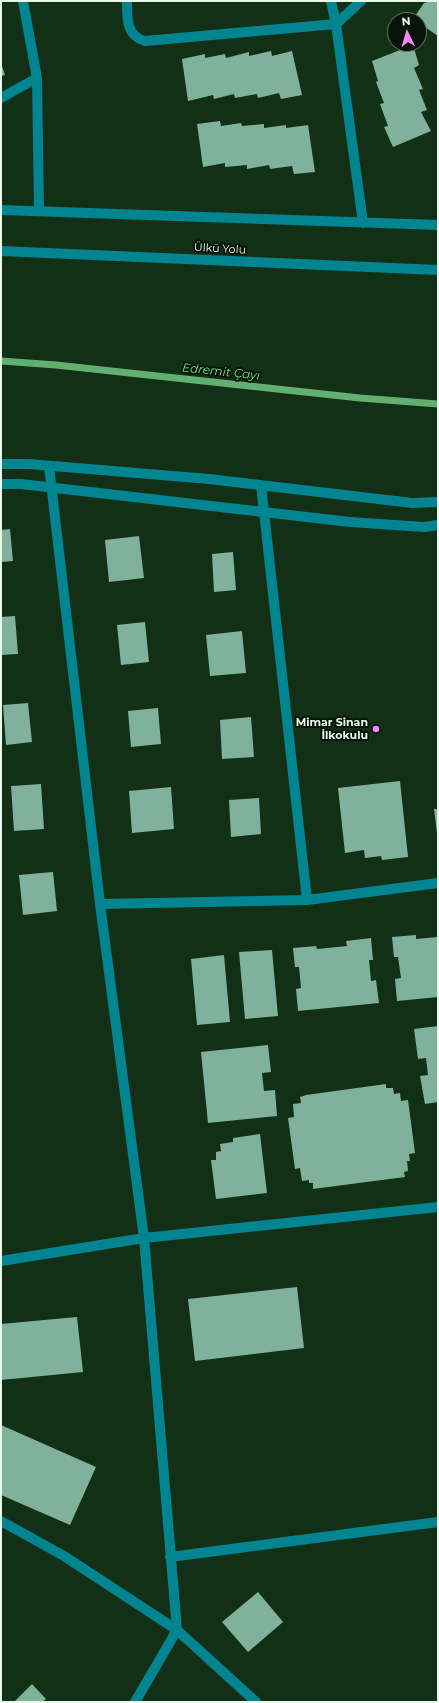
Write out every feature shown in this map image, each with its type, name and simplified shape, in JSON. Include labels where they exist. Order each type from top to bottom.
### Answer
[{"type":"street","points":[[23,1],[37,78],[39,211]]},
{"type":"street","points":[[127,1],[130,30],[134,37],[145,41],[336,24],[362,1]]},
{"type":"street","points":[[331,1],[336,24],[363,223]]},
{"type":"street","points":[[1,98],[37,78]]},
{"type":"street","points":[[1,210],[438,225]]},
{"type":"street","name":"Ülkü Yolu","points":[[1,251],[438,270]]},
{"type":"street","points":[[1,464],[49,466],[209,479],[412,503],[438,502]]},
{"type":"street","points":[[49,466],[100,904],[144,1238],[177,1630],[135,1702]]},
{"type":"street","points":[[1,484],[52,487],[350,522],[424,527],[438,525]]},
{"type":"street","points":[[261,485],[308,900]]},
{"type":"street","points":[[100,904],[308,900],[438,883]]},
{"type":"street","points":[[1,1261],[144,1238],[438,1206]]},
{"type":"street","points":[[1,1521],[64,1556],[177,1630],[256,1702]]},
{"type":"street","points":[[170,1557],[438,1522]]},
{"type":"building","points":[[438,1],[438,36],[427,28],[427,12],[418,12],[424,3]]},
{"type":"building","points":[[271,51],[272,56],[292,51],[302,95],[281,99],[279,93],[258,98],[257,94],[235,98],[234,94],[214,99],[213,95],[188,101],[182,59],[205,54],[205,58],[225,54],[226,58],[249,52],[249,56]]},
{"type":"building","points":[[395,52],[415,52],[419,65],[414,68],[423,89],[419,90],[427,110],[421,112],[431,131],[393,147],[384,127],[388,126],[380,104],[384,103],[376,82],[378,81],[372,61]]},
{"type":"building","points":[[1,63],[5,75],[1,76]]},
{"type":"building","points":[[220,121],[221,126],[241,123],[242,126],[264,124],[264,128],[286,125],[286,128],[308,125],[315,172],[294,174],[292,166],[270,169],[269,165],[247,169],[247,165],[225,167],[225,163],[203,167],[197,124]]},
{"type":"building","points":[[10,529],[13,561],[1,562],[1,530]]},
{"type":"building","points":[[139,536],[144,578],[109,582],[105,540]]},
{"type":"building","points":[[233,552],[236,590],[214,592],[212,554]]},
{"type":"building","points":[[15,616],[18,654],[1,655],[1,617]]},
{"type":"building","points":[[145,622],[149,662],[121,665],[117,625]]},
{"type":"building","points":[[242,631],[246,673],[210,676],[206,635]]},
{"type":"building","points":[[28,703],[32,742],[6,745],[3,705]]},
{"type":"building","points":[[158,708],[161,744],[131,747],[128,711]]},
{"type":"building","points":[[251,717],[254,757],[222,759],[220,720]]},
{"type":"building","points":[[400,781],[408,857],[382,860],[381,856],[365,858],[364,850],[345,853],[338,788]]},
{"type":"building","points":[[41,784],[44,829],[14,831],[11,786]]},
{"type":"building","points":[[171,787],[174,829],[132,833],[129,791]]},
{"type":"building","points":[[259,798],[261,834],[231,837],[229,800]]},
{"type":"building","points":[[434,809],[438,809],[438,833],[437,833]]},
{"type":"building","points":[[53,872],[57,911],[23,915],[19,875]]},
{"type":"building","points":[[416,935],[416,939],[438,937],[438,997],[397,1001],[395,979],[401,978],[398,957],[394,957],[392,937]]},
{"type":"building","points":[[371,938],[373,960],[369,960],[371,981],[376,980],[379,1003],[298,1011],[296,989],[301,988],[299,967],[295,967],[293,948],[316,946],[317,949],[347,946],[346,941]]},
{"type":"building","points":[[272,950],[278,1016],[245,1019],[239,952]]},
{"type":"building","points":[[224,955],[230,1022],[197,1025],[191,959]]},
{"type":"building","points":[[438,1026],[438,1102],[425,1104],[420,1076],[428,1075],[426,1058],[418,1059],[414,1029]]},
{"type":"building","points":[[268,1045],[271,1072],[262,1073],[264,1091],[275,1090],[277,1116],[208,1123],[201,1052]]},
{"type":"building","points":[[386,1084],[386,1088],[393,1088],[394,1094],[400,1093],[401,1101],[408,1100],[415,1153],[409,1154],[410,1161],[407,1161],[408,1171],[404,1172],[405,1177],[313,1189],[313,1183],[309,1183],[309,1180],[302,1181],[300,1168],[295,1169],[288,1118],[294,1117],[293,1104],[301,1103],[300,1097],[306,1095]]},
{"type":"building","points":[[260,1134],[267,1193],[216,1199],[211,1160],[216,1160],[216,1152],[221,1151],[220,1144],[233,1142],[233,1138]]},
{"type":"building","points":[[297,1287],[304,1348],[195,1361],[188,1299]]},
{"type":"building","points":[[77,1317],[83,1372],[1,1380],[1,1324]]},
{"type":"building","points":[[1,1425],[96,1467],[70,1525],[1,1495]]},
{"type":"building","points":[[258,1592],[283,1622],[248,1652],[222,1622]]},
{"type":"building","points":[[32,1684],[46,1699],[42,1702],[14,1702]]},
{"type":"waterway","name":"Edremit Çayı","points":[[1,361],[56,365],[360,398],[438,404]]},
{"type":"place","name":"Mimar Sinan İlkokulu","points":[[376,729]]}]
